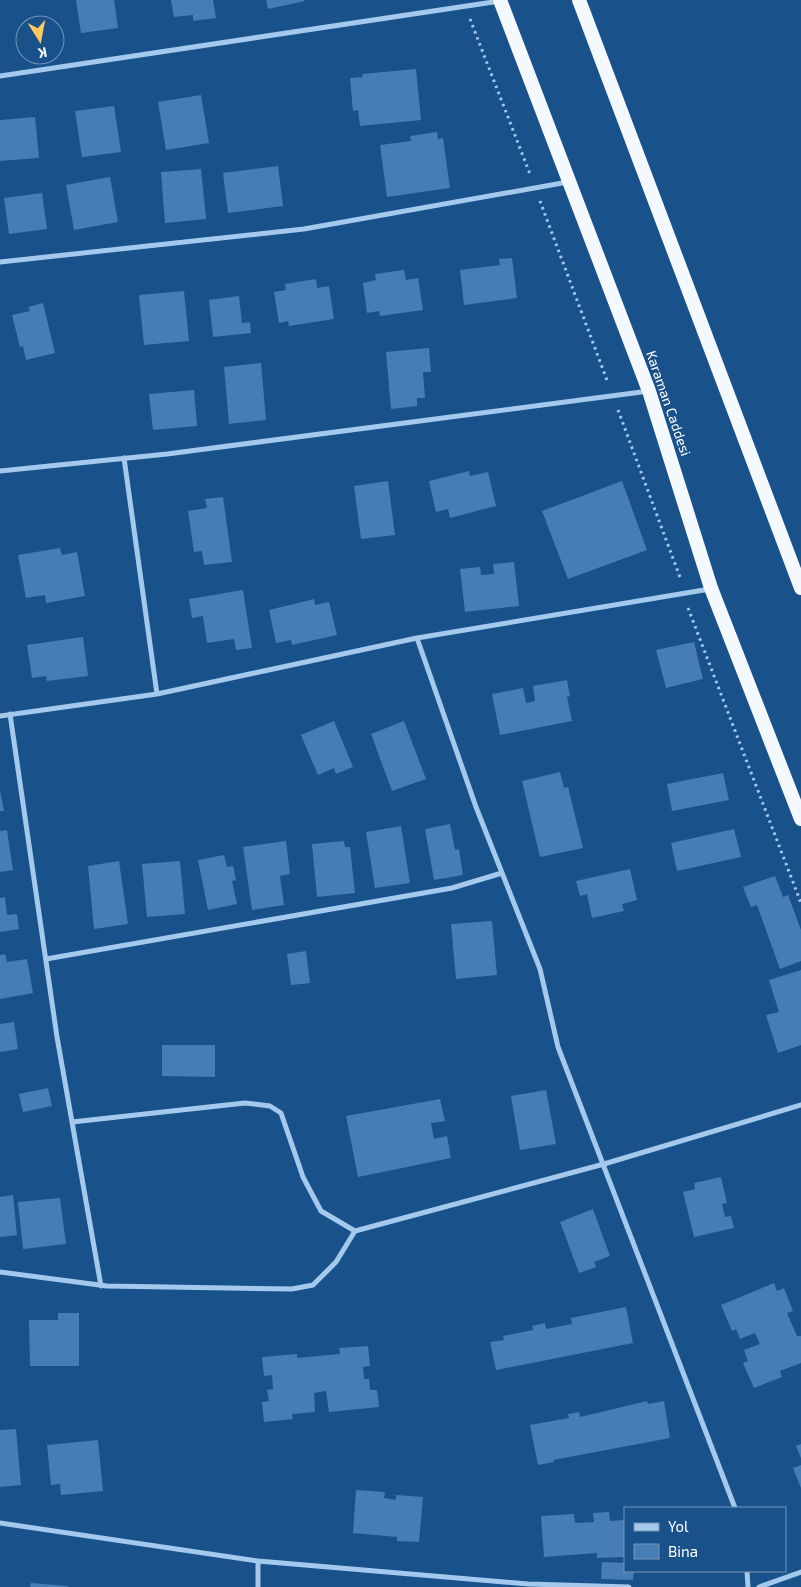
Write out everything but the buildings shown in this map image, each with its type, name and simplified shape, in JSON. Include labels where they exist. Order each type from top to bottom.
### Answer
[{"type":"highway","points":[[579,0],[801,588]]},
{"type":"highway","name":"Karaman Caddesi","points":[[500,1],[571,181],[649,391],[711,588],[801,819]]},
{"type":"street","points":[[0,76],[500,1]]},
{"type":"street","points":[[0,262],[304,228],[571,181]]},
{"type":"street","points":[[0,471],[124,458],[649,391]]},
{"type":"street","points":[[124,458],[157,694]]},
{"type":"street","points":[[0,716],[157,694],[417,638],[711,588]]},
{"type":"street","points":[[417,638],[502,873],[540,969],[558,1047],[735,1507]]},
{"type":"street","points":[[10,714],[46,959],[101,1286]]},
{"type":"street","points":[[46,959],[452,888],[502,873]]},
{"type":"street","points":[[72,1122],[244,1103],[270,1106],[281,1113],[303,1177],[321,1210],[355,1231]]},
{"type":"street","points":[[0,1272],[101,1286],[292,1289],[313,1285],[336,1262],[355,1231],[604,1164],[801,1105]]},
{"type":"street","points":[[0,1523],[258,1561],[528,1584],[629,1587]]},
{"type":"street","points":[[258,1561],[258,1587]]},
{"type":"street","points":[[747,1572],[748,1587]]},
{"type":"street","points":[[759,1587],[801,1572]]},
{"type":"path","points":[[471,22],[529,172]]},
{"type":"path","points":[[541,204],[605,375]]},
{"type":"path","points":[[620,413],[679,573]]},
{"type":"path","points":[[690,618],[801,903]]}]
